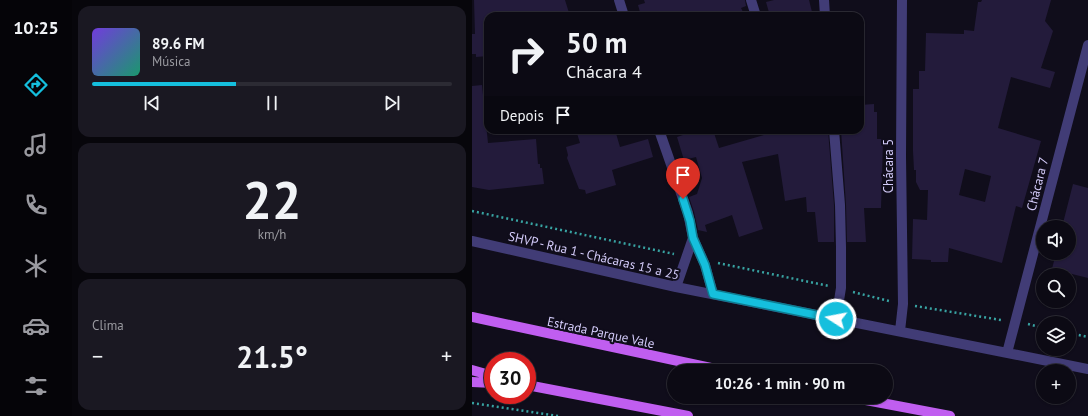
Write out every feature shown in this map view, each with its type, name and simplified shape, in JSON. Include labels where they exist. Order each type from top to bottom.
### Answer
[{"type":"main road","name":"Estrada Parque Vale","points":[[472,317],[692,364]]},
{"type":"main road","points":[[472,370],[484,373]]},
{"type":"main road","points":[[472,382],[484,383]]},
{"type":"main road","points":[[536,387],[688,416]]},
{"type":"main road","points":[[887,404],[950,416]]},
{"type":"street","points":[[619,0],[623,12]]},
{"type":"street","points":[[751,0],[755,12]]},
{"type":"street","points":[[824,0],[825,12]]},
{"type":"street","name":"Chácara 5","points":[[900,331],[902,304],[902,0]]},
{"type":"street","name":"Chácara 7","points":[[1007,353],[1088,45]]},
{"type":"street","points":[[660,134],[688,213],[693,238],[703,260],[713,294]]},
{"type":"street","points":[[834,134],[840,205],[841,288],[836,319]]},
{"type":"street","points":[[676,287],[693,238]]},
{"type":"street","name":"SHVP - Rua 1 - Chácaras 15 a 25","points":[[472,241],[676,287],[1088,369]]},
{"type":"path","points":[[472,211],[687,257]]},
{"type":"path","points":[[703,260],[841,288],[902,304],[1036,326]]},
{"type":"path","points":[[1076,334],[1088,337]]},
{"type":"path","points":[[472,403],[558,416]]},
{"type":"building","points":[[474,0],[565,0],[569,12],[484,12],[484,56],[476,57],[476,54],[472,54],[472,34],[475,34]]},
{"type":"building","points":[[644,0],[745,0],[746,6],[741,8],[743,12],[640,12],[638,5],[645,3]]},
{"type":"building","points":[[774,0],[809,0],[812,12],[769,12],[766,2]]},
{"type":"building","points":[[982,0],[1051,0],[1045,21],[1053,31],[1041,68],[1055,72],[1050,88],[1011,77],[998,128],[1041,141],[1022,208],[1016,206],[1002,263],[949,248],[948,262],[931,262],[931,260],[912,259],[913,219],[927,220],[928,190],[920,190],[916,182],[913,151],[913,89],[919,89],[919,71],[925,71],[926,33],[964,34],[964,30],[974,31],[978,2],[981,2]],"holes":[[[965,169],[991,176],[985,202],[959,195]]]},
{"type":"building","points":[[482,85],[484,104],[484,134],[487,134],[488,143],[536,139],[538,164],[540,164],[540,168],[542,168],[544,184],[489,190],[472,187],[472,86]]},
{"type":"building","points":[[874,104],[874,112],[877,112],[877,139],[882,139],[881,142],[883,142],[881,208],[864,208],[866,242],[847,242],[841,134],[864,134],[864,105]]},
{"type":"building","points":[[577,134],[616,134],[620,147],[648,139],[653,157],[612,170],[616,185],[586,194],[585,190],[579,189],[567,158],[568,155],[566,147],[580,143]]},
{"type":"building","points":[[714,134],[719,148],[767,134],[828,134],[834,205],[834,242],[818,242],[815,212],[807,212],[806,197],[785,201],[778,154],[742,162],[763,229],[739,237],[732,215],[705,225],[707,232],[698,230],[689,197],[697,194],[702,178],[696,157],[684,160],[677,137],[683,135]]},
{"type":"building","points":[[1073,184],[1088,188],[1088,278],[1076,275],[1076,268],[1052,268],[1054,260],[1076,260],[1076,220],[1064,220]]},
{"type":"route","points":[[683,199],[690,221],[693,238],[705,265],[713,294],[836,319]]}]
